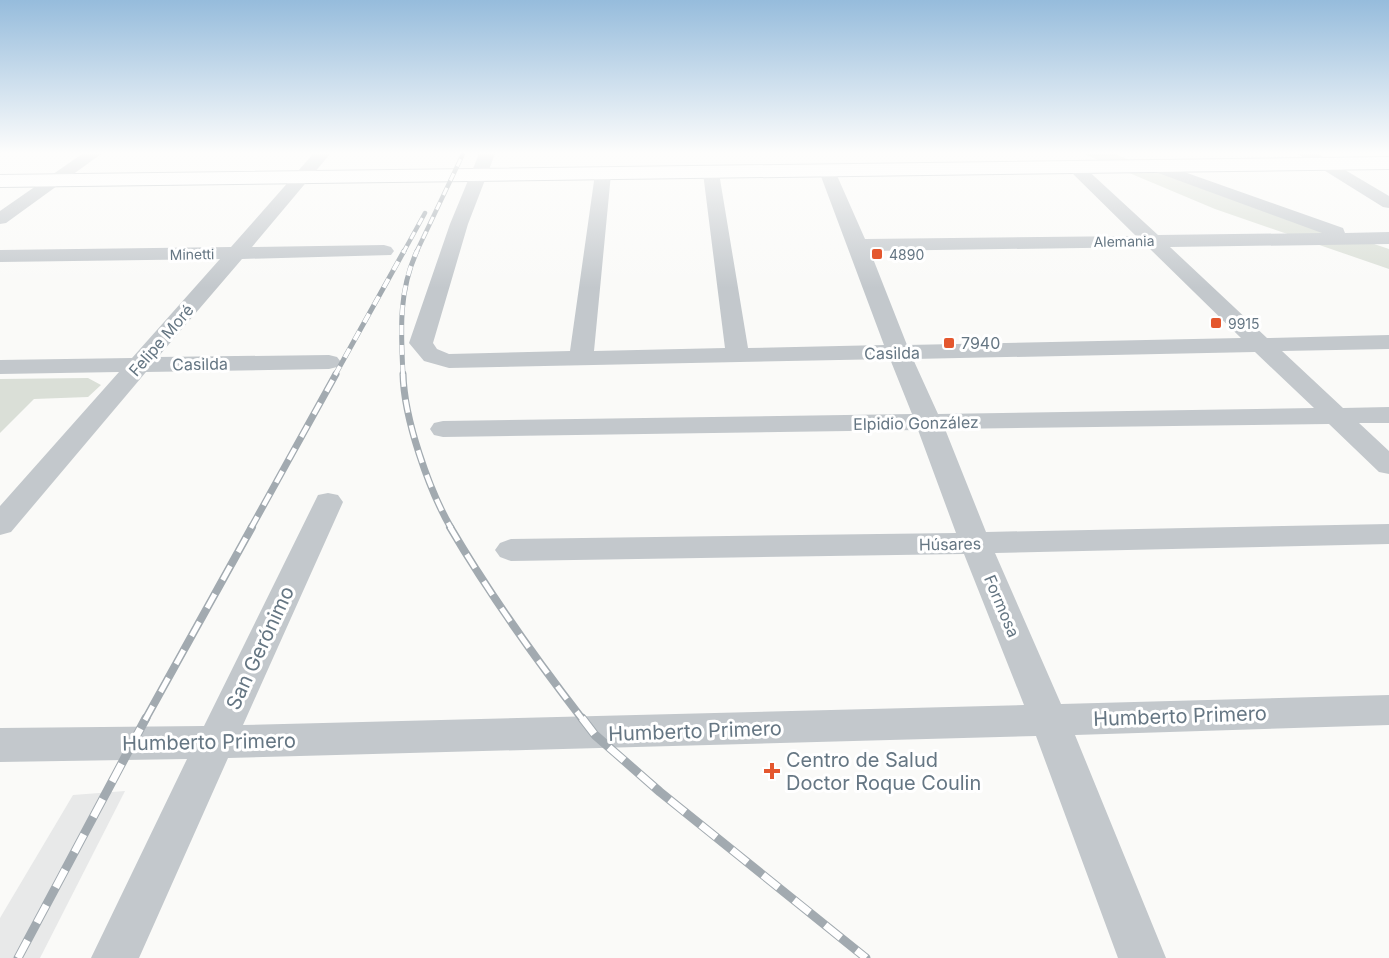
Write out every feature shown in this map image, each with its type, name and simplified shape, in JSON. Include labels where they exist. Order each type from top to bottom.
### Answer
[{"type":"street","points":[[0,219],[29,199]]},
{"type":"street","name":"Felipe Moré","points":[[0,525],[283,199]]},
{"type":"street","name":"Casilda","points":[[470,199],[459,224],[421,343],[424,351],[432,357],[449,361],[1389,342]]},
{"type":"street","points":[[581,359],[600,199]]},
{"type":"street","points":[[715,199],[738,356]]},
{"type":"street","name":"Formosa","points":[[838,199],[975,543],[1049,720],[1142,958]]},
{"type":"street","points":[[1108,199],[1389,465]]},
{"type":"street","points":[[1243,199],[1351,238]]},
{"type":"street","name":"Alemania","points":[[858,244],[1351,238],[1385,247]]},
{"type":"street","name":"Minetti","points":[[0,256],[384,251]]},
{"type":"street","name":"Casilda","points":[[0,367],[329,362]]},
{"type":"street","name":"Elpidio González","points":[[443,429],[1389,415]]},
{"type":"street","name":"San Gerónimo","points":[[116,958],[328,502]]},
{"type":"street","name":"Húsares","points":[[512,550],[1389,534]]},
{"type":"street","name":"Humberto Primero","points":[[0,745],[596,735],[1389,710]]},
{"type":"shaded area","points":[[1190,199],[1239,199],[1389,249],[1389,269]]},
{"type":"shaded area","points":[[88,378],[101,385],[88,397],[34,399],[0,433],[0,379]]},
{"type":"shaded area","points":[[125,791],[40,958],[0,958],[0,918],[73,795]]},
{"type":"railway","points":[[416,253],[442,199]]},
{"type":"railway","points":[[403,253],[425,213]]},
{"type":"railway","points":[[335,375],[404,251]]},
{"type":"railway","points":[[403,375],[402,312],[407,282],[417,251]]},
{"type":"railway","points":[[251,528],[336,374]]},
{"type":"railway","points":[[403,374],[404,392],[419,454],[434,494],[451,528]]},
{"type":"railway","points":[[145,720],[252,527]]},
{"type":"railway","points":[[450,527],[514,626],[583,720]]},
{"type":"railway","points":[[18,958],[146,718]]},
{"type":"railway","points":[[582,718],[595,735],[660,792],[866,958]]},
{"type":"place","name":"4890","points":[[877,254]]},
{"type":"place","name":"9915","points":[[1216,323]]},
{"type":"place","name":"7940","points":[[949,343]]},
{"type":"place","name":"Centro de Salud Doctor Roque Coulin","points":[[772,771]]}]
